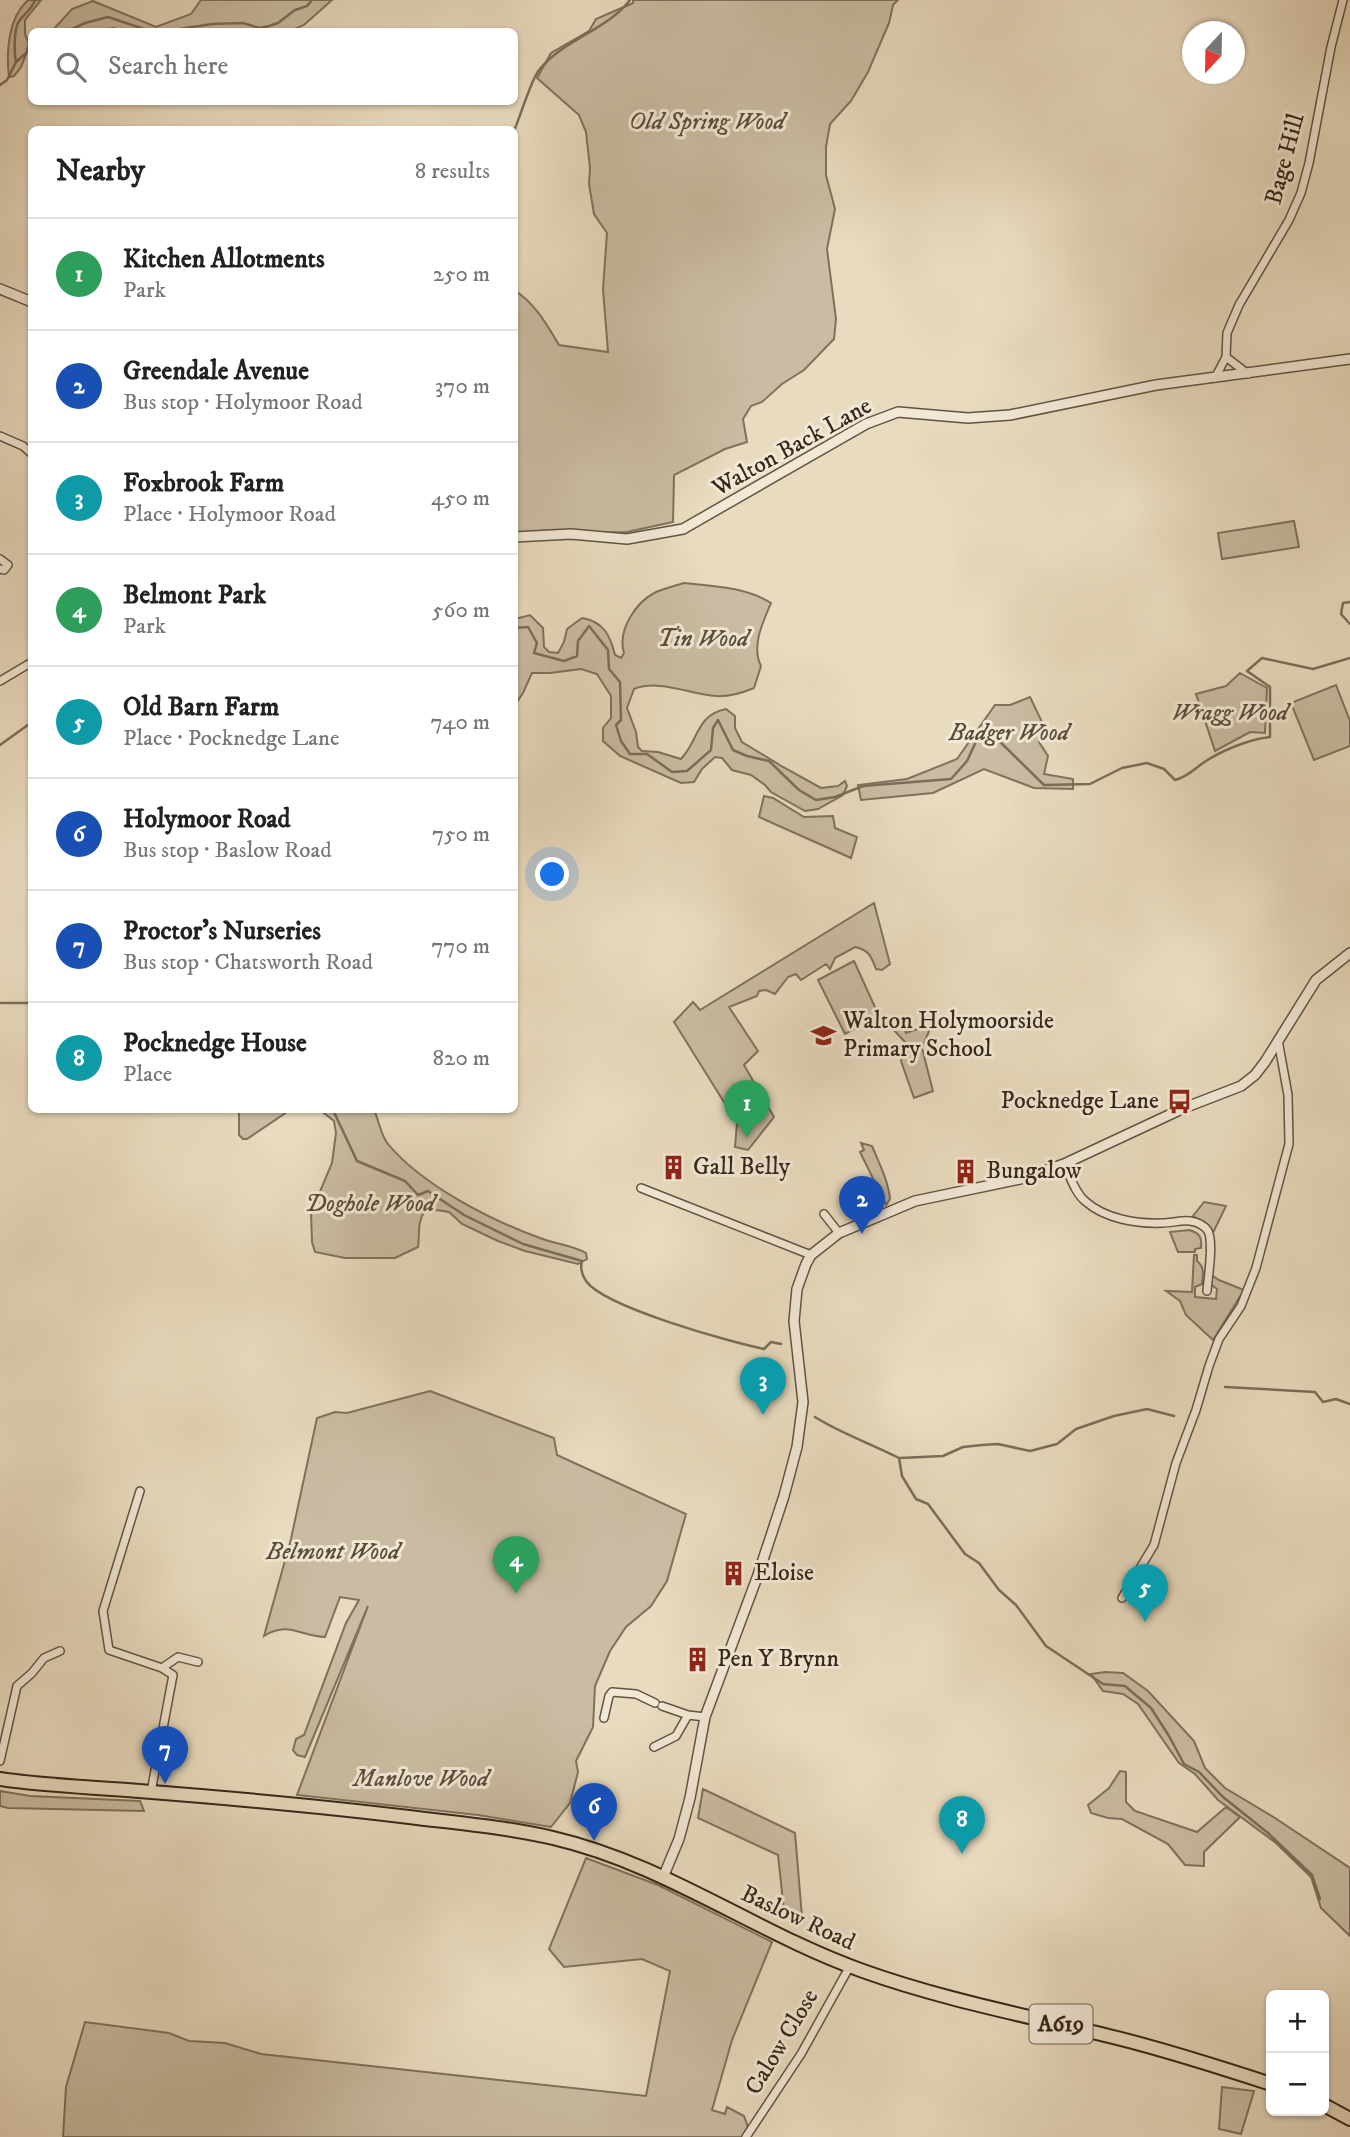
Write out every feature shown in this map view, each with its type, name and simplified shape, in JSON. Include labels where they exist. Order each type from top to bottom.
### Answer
[{"type":"highway","name":"A619","points":[[0,1779],[32,1784],[151,1792]]},
{"type":"highway","name":"Baslow Road","points":[[151,1792],[306,1805],[552,1837],[608,1853],[664,1875],[759,1924],[850,1966],[907,1987],[1144,2045],[1266,2082]]},
{"type":"highway","points":[[1329,2108],[1350,2119]]},
{"type":"street","name":"Bage Hill","points":[[1215,377],[1226,357],[1227,333],[1239,305],[1289,220],[1301,193],[1343,0]]},
{"type":"street","points":[[0,289],[28,300]]},
{"type":"street","points":[[1226,357],[1248,374]]},
{"type":"street","name":"Walton Back Lane","points":[[518,537],[571,534],[627,538],[683,529],[866,424],[898,412],[968,418],[1010,415],[1142,387],[1350,359]]},
{"type":"street","points":[[0,436],[28,450]]},
{"type":"street","points":[[0,559],[8,565],[4,570],[0,569]]},
{"type":"street","points":[[0,681],[28,664]]},
{"type":"street","points":[[664,1875],[679,1839],[705,1717],[762,1562],[797,1447],[803,1402],[794,1321],[797,1289],[811,1255],[839,1233],[915,1201],[1025,1178],[1064,1164],[1184,1108],[1241,1086],[1255,1075],[1265,1062],[1315,980],[1350,953]]},
{"type":"street","points":[[1122,1598],[1154,1545],[1176,1463],[1209,1366],[1219,1339],[1241,1306],[1256,1268],[1289,1144],[1288,1095],[1278,1039]]},
{"type":"street","points":[[1064,1164],[1083,1200],[1100,1211],[1120,1219],[1160,1223],[1188,1221],[1201,1224],[1209,1233],[1207,1291]]},
{"type":"street","points":[[641,1188],[811,1255]]},
{"type":"street","points":[[824,1214],[839,1233]]},
{"type":"street","points":[[141,1491],[103,1611],[109,1650],[162,1668],[173,1675],[151,1792]]},
{"type":"street","points":[[0,1761],[17,1686],[44,1658],[60,1651]]},
{"type":"street","points":[[162,1668],[178,1657],[198,1662]]},
{"type":"street","points":[[604,1718],[612,1692],[636,1694],[688,1715],[705,1717]]},
{"type":"street","points":[[653,1748],[676,1736],[688,1715]]},
{"type":"street","name":"Calow Close","points":[[746,2137],[800,2054],[850,1966]]},
{"type":"green space","points":[[28,0],[41,0],[25,20],[28,47],[21,67],[14,76],[9,77],[10,36],[21,7]]},
{"type":"green space","points":[[201,0],[332,0],[297,28],[55,28],[72,9],[93,1],[156,27],[191,14]]},
{"type":"green space","name":"Old Spring Wood","points":[[633,0],[898,0],[893,5],[889,23],[868,72],[851,101],[830,124],[826,147],[826,175],[835,209],[827,249],[836,319],[834,339],[804,370],[782,384],[762,402],[751,406],[743,419],[747,442],[725,449],[674,475],[673,522],[627,532],[518,534],[518,293],[534,308],[559,345],[608,352],[603,289],[607,233],[594,214],[586,132],[579,115],[537,78],[551,53],[589,31],[596,19],[633,3]]},
{"type":"green space","points":[[1294,521],[1299,547],[1222,559],[1218,533]]},
{"type":"green space","name":"Tin Wood","points":[[684,583],[717,586],[740,590],[771,603],[758,642],[761,666],[754,688],[731,695],[716,696],[654,686],[634,689],[627,708],[636,732],[638,747],[642,751],[658,752],[681,759],[703,722],[716,712],[726,709],[735,716],[735,728],[742,742],[821,788],[838,786],[845,781],[847,786],[843,795],[818,809],[805,811],[771,792],[751,775],[732,770],[722,758],[715,757],[702,769],[694,782],[681,783],[620,756],[603,741],[603,728],[611,718],[611,696],[597,674],[581,669],[532,673],[518,700],[518,618],[530,615],[543,628],[544,647],[549,652],[558,653],[567,629],[582,618],[590,620],[605,630],[615,655],[621,658],[624,653],[623,635],[630,618],[642,603],[656,592]]},
{"type":"green space","name":"Wragg Wood","points":[[1240,673],[1267,688],[1265,733],[1250,732],[1215,751],[1196,694],[1226,686]]},
{"type":"green space","points":[[1336,685],[1350,721],[1350,746],[1314,760],[1291,703]]},
{"type":"green space","name":"Badger Wood","points":[[1030,697],[1043,724],[1039,742],[1048,756],[1044,774],[1073,779],[1073,789],[1034,788],[984,769],[933,793],[861,800],[858,785],[907,779],[957,759],[995,705],[1010,705]]},
{"type":"green space","points":[[764,796],[773,798],[804,817],[833,816],[835,828],[857,837],[851,858],[759,817]]},
{"type":"green space","points":[[874,903],[890,964],[882,970],[876,969],[866,952],[855,947],[835,958],[830,969],[826,964],[801,980],[796,974],[788,977],[775,994],[766,990],[759,991],[757,996],[729,1007],[758,1051],[744,1065],[774,1117],[748,1150],[735,1147],[737,1123],[674,1022],[693,1002],[700,1010]]},
{"type":"green space","points":[[854,961],[879,1016],[845,1034],[818,980]]},
{"type":"green space","points":[[902,1021],[906,1033],[932,1024],[922,1048],[933,1091],[914,1098],[901,1061],[906,1043],[891,1027]]},
{"type":"green space","points":[[239,1113],[286,1113],[247,1139],[239,1135]]},
{"type":"green space","name":"Doghole Wood","points":[[324,1113],[375,1113],[388,1144],[402,1159],[438,1187],[500,1221],[540,1238],[581,1250],[586,1253],[587,1259],[578,1264],[525,1251],[462,1224],[449,1212],[437,1210],[424,1212],[418,1247],[395,1258],[345,1258],[315,1252],[311,1213],[332,1163],[336,1133],[334,1121]]},
{"type":"green space","points":[[861,1143],[872,1146],[883,1172],[890,1199],[886,1205],[860,1152],[864,1150]]},
{"type":"green space","points":[[1204,1202],[1226,1206],[1213,1233],[1205,1223],[1193,1216]]},
{"type":"green space","points":[[1189,1230],[1200,1236],[1201,1248],[1195,1249],[1195,1252],[1178,1252],[1170,1232]]},
{"type":"green space","points":[[1194,1255],[1197,1255],[1203,1274],[1202,1284],[1195,1287],[1195,1297],[1216,1299],[1217,1289],[1210,1284],[1210,1274],[1244,1290],[1213,1340],[1186,1315],[1180,1301],[1166,1291],[1192,1292]]},
{"type":"green space","points":[[430,1391],[554,1438],[557,1455],[686,1514],[667,1581],[651,1606],[626,1627],[610,1651],[595,1686],[593,1727],[576,1761],[578,1772],[570,1803],[551,1827],[478,1815],[297,1795],[368,1606],[305,1757],[297,1755],[293,1750],[296,1739],[304,1735],[346,1623],[359,1600],[340,1597],[325,1637],[287,1629],[264,1636],[291,1539],[317,1418],[335,1412],[347,1413]]},
{"type":"green space","points":[[1123,1673],[1148,1691],[1194,1741],[1205,1768],[1225,1788],[1350,1868],[1350,1936],[1321,1908],[1311,1877],[1276,1843],[1218,1800],[1195,1774],[1179,1763],[1138,1704],[1123,1694],[1103,1691],[1091,1674]]},
{"type":"green space","points":[[1120,1771],[1126,1772],[1126,1802],[1135,1811],[1197,1832],[1226,1807],[1240,1817],[1204,1852],[1204,1866],[1185,1865],[1168,1844],[1122,1819],[1091,1813],[1088,1805],[1109,1788]]},
{"type":"green space","points":[[703,1789],[795,1833],[802,1917],[784,1911],[778,1855],[698,1818]]},
{"type":"green space","points":[[0,1791],[30,1796],[140,1801],[144,1811],[8,1808],[0,1806]]},
{"type":"green space","points":[[586,1858],[658,1885],[772,1942],[732,2040],[712,2110],[725,2114],[727,2107],[744,2116],[748,2127],[742,2137],[63,2137],[66,2087],[85,2022],[169,2033],[189,2041],[225,2043],[261,2054],[646,2096],[670,1971],[642,1959],[564,1967],[549,1949]]},
{"type":"green space","points":[[1222,2087],[1254,2091],[1241,2134],[1219,2129]]},
{"type":"waterway","points":[[16,62],[17,27],[35,0]]},
{"type":"waterway","points":[[259,28],[278,23],[295,10],[307,6],[312,0]]},
{"type":"waterway","points":[[516,126],[539,70],[560,50],[609,20],[630,0]]},
{"type":"waterway","points":[[74,28],[108,17],[141,28]]},
{"type":"waterway","points":[[186,28],[243,23],[259,28]]},
{"type":"waterway","points":[[0,85],[7,80],[16,62],[28,52]]},
{"type":"waterway","points":[[1350,602],[1343,603],[1341,614],[1350,624]]},
{"type":"waterway","points":[[518,628],[528,627],[537,643],[534,653],[564,661],[577,656],[578,641],[589,626],[608,650],[609,669],[620,682],[621,720],[616,725],[621,741],[630,754],[647,754],[672,772],[687,771],[711,750],[713,728],[718,720],[733,750],[769,761],[799,790],[816,800],[835,797],[863,786],[951,779],[967,761],[980,733],[990,732],[1044,785],[1090,784],[1122,768],[1147,763],[1164,769],[1175,780],[1226,750],[1270,737],[1270,687],[1247,671],[1262,658],[1313,669],[1350,658]]},
{"type":"waterway","points":[[0,745],[28,725]]},
{"type":"waterway","points":[[0,1003],[28,1003]]},
{"type":"waterway","points":[[334,1113],[357,1161],[405,1181],[418,1195],[428,1191],[464,1215],[523,1244],[582,1261],[586,1281],[597,1291],[617,1302],[669,1322],[747,1345],[764,1349],[771,1342],[781,1344]]},
{"type":"waterway","points":[[1225,1387],[1315,1392],[1323,1402],[1336,1399],[1350,1404]]},
{"type":"waterway","points":[[900,1458],[943,1456],[963,1447],[998,1444],[1030,1451],[1057,1444],[1076,1429],[1114,1416],[1147,1409],[1174,1416]]},
{"type":"waterway","points":[[815,1417],[899,1458],[902,1476],[916,1499],[928,1504],[965,1554],[979,1563],[999,1590],[1016,1605],[1046,1646],[1103,1684],[1125,1686],[1151,1708],[1184,1764],[1199,1772],[1223,1797],[1268,1833],[1312,1875],[1320,1899]]},
{"type":"place","name":"Walton Holymoorside Primary School","points":[[823,1035]]},
{"type":"place","name":"Pocknedge Lane","points":[[1179,1101]]},
{"type":"place","name":"Kitchen Allotments","points":[[747,1138]]},
{"type":"place","name":"Gall Belly","points":[[673,1167]]},
{"type":"place","name":"Bungalow","points":[[966,1171]]},
{"type":"place","name":"Greendale Avenue","points":[[862,1234]]},
{"type":"place","name":"Foxbrook Farm","points":[[763,1415]]},
{"type":"place","name":"Eloise","points":[[734,1573]]},
{"type":"place","name":"Belmont Park","points":[[516,1594]]},
{"type":"place","name":"Old Barn Farm","points":[[1145,1622]]},
{"type":"place","name":"Pen Y Brynn","points":[[697,1659]]},
{"type":"place","name":"Proctor's Nurseries","points":[[165,1784]]},
{"type":"place","name":"Holymoor Road","points":[[594,1841]]},
{"type":"place","name":"Pocknedge House","points":[[962,1854]]},
{"type":"park label","name":"Belmont Wood","points":[[333,1552]]},
{"type":"park label","name":"Manlove Wood","points":[[421,1779]]}]
